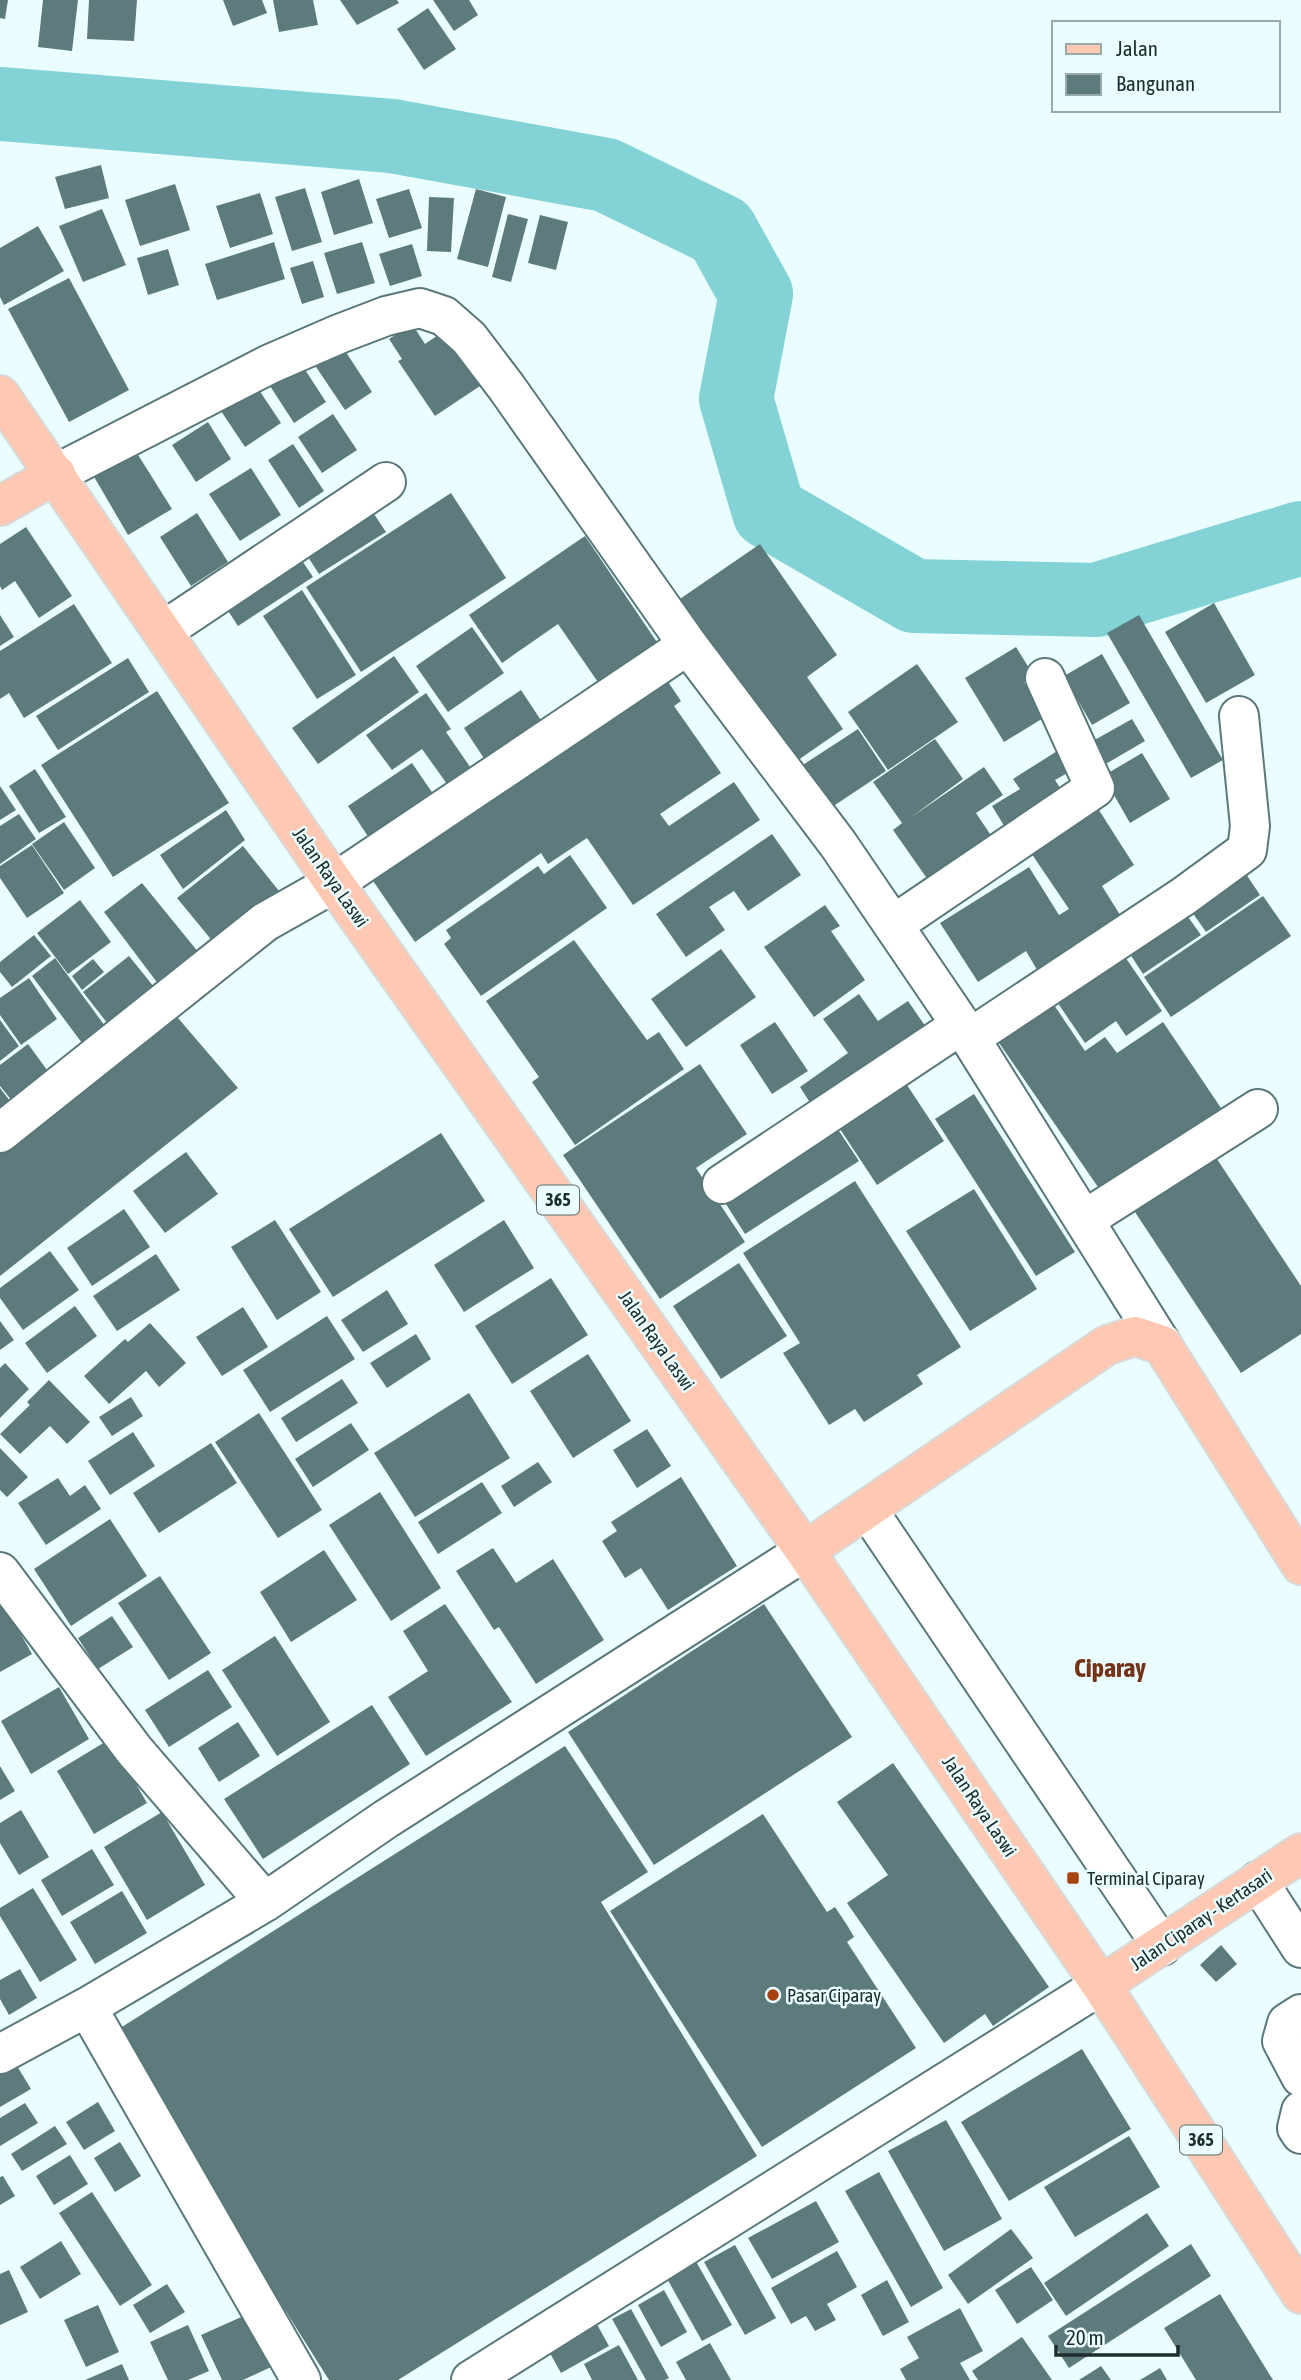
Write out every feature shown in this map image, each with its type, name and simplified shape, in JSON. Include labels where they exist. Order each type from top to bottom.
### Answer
[{"type":"main road","name":"Jalan Raya Laswi","points":[[7,417],[56,474],[334,883],[805,1550],[1101,1984],[1301,2294]]},
{"type":"main road","points":[[0,506],[56,474]]},
{"type":"main road","points":[[805,1550],[1107,1345],[1135,1336],[1162,1345],[1296,1543]]},
{"type":"main road","name":"Jalan Ciparay - Kertasari","points":[[1101,1984],[1163,1947],[1301,1853]]},
{"type":"street","points":[[56,474],[270,364],[386,316],[420,308],[444,316],[469,338],[688,645],[838,844],[965,1031],[1162,1345]]},
{"type":"street","points":[[163,631],[386,481]]},
{"type":"street","points":[[0,1133],[265,922],[334,883],[688,645]]},
{"type":"street","points":[[893,925],[1095,788],[1045,678]]},
{"type":"street","points":[[722,1184],[1172,904],[1247,850],[1250,826],[1239,716]]},
{"type":"street","points":[[1084,1220],[1258,1109]]},
{"type":"street","points":[[867,1509],[1163,1947]]},
{"type":"street","points":[[0,2054],[87,2007],[265,1902],[397,1811],[805,1550]]},
{"type":"street","points":[[0,1572],[134,1750],[265,1902]]},
{"type":"street","points":[[1258,1881],[1301,1948]]},
{"type":"street","points":[[471,2380],[1101,1984]]},
{"type":"street","points":[[87,2007],[301,2380]]},
{"type":"street","points":[[1301,2014],[1287,2023],[1282,2041],[1301,2077]]},
{"type":"street","points":[[1301,2111],[1297,2128],[1301,2134]]},
{"type":"building","points":[[0,0],[8,0],[5,19],[0,18]]},
{"type":"building","points":[[43,0],[78,0],[72,51],[38,47]]},
{"type":"building","points":[[89,0],[137,0],[134,41],[87,39]]},
{"type":"building","points":[[223,0],[262,0],[267,13],[233,26]]},
{"type":"building","points":[[273,0],[313,0],[318,25],[279,32]]},
{"type":"building","points":[[340,0],[397,0],[399,3],[357,25]]},
{"type":"building","points":[[433,0],[469,0],[478,15],[454,31]]},
{"type":"building","points":[[428,8],[456,49],[424,70],[397,29]]},
{"type":"building","points":[[101,165],[109,198],[65,209],[55,177]]},
{"type":"building","points":[[359,179],[373,223],[334,235],[321,192]]},
{"type":"building","points":[[175,184],[190,230],[140,246],[125,200]]},
{"type":"building","points":[[305,188],[322,242],[292,251],[275,197]]},
{"type":"building","points":[[409,189],[422,228],[389,238],[376,199]]},
{"type":"building","points":[[476,189],[506,197],[488,267],[457,259]]},
{"type":"building","points":[[260,193],[273,234],[230,248],[216,206]]},
{"type":"building","points":[[429,197],[454,198],[451,252],[427,251]]},
{"type":"building","points":[[102,209],[126,265],[83,282],[59,226]]},
{"type":"building","points":[[508,214],[528,219],[511,282],[492,277]]},
{"type":"building","points":[[540,215],[568,222],[556,270],[528,263]]},
{"type":"building","points":[[38,226],[64,271],[4,305],[0,297],[0,248]]},
{"type":"building","points":[[274,242],[285,279],[217,300],[205,264]]},
{"type":"building","points":[[362,242],[375,283],[337,294],[324,253]]},
{"type":"building","points":[[412,244],[422,276],[390,286],[379,254]]},
{"type":"building","points":[[168,249],[179,285],[148,295],[137,258]]},
{"type":"building","points":[[313,261],[324,297],[302,304],[290,268]]},
{"type":"building","points":[[69,278],[129,390],[69,422],[8,309]]},
{"type":"building","points":[[412,324],[425,344],[447,329],[483,384],[435,416],[398,361],[402,359],[389,339]]},
{"type":"building","points":[[338,340],[372,392],[345,410],[310,358]]},
{"type":"building","points":[[302,365],[326,402],[294,423],[270,386]]},
{"type":"building","points":[[257,387],[281,423],[245,447],[221,411]]},
{"type":"building","points":[[333,414],[357,450],[322,473],[298,437]]},
{"type":"building","points":[[208,422],[231,459],[196,482],[172,445]]},
{"type":"building","points":[[293,444],[324,491],[299,508],[268,460]]},
{"type":"building","points":[[135,450],[172,509],[128,535],[93,475]]},
{"type":"building","points":[[251,468],[281,515],[240,541],[209,494]]},
{"type":"building","points":[[451,493],[506,578],[361,672],[306,587]]},
{"type":"building","points":[[366,502],[386,532],[319,574],[299,543]]},
{"type":"building","points":[[197,513],[228,562],[191,586],[160,537]]},
{"type":"building","points":[[26,527],[72,596],[39,618],[15,581],[2,590],[0,586],[0,544]]},
{"type":"building","points":[[585,536],[661,648],[602,688],[558,624],[502,663],[469,615]]},
{"type":"building","points":[[760,544],[837,655],[807,677],[843,729],[788,767],[674,603]]},
{"type":"building","points":[[295,550],[313,577],[238,626],[221,600]]},
{"type":"building","points":[[302,590],[356,675],[317,699],[263,616]]},
{"type":"building","points":[[1214,603],[1255,675],[1206,703],[1165,632]]},
{"type":"building","points":[[74,604],[112,663],[24,718],[9,693],[0,699],[0,651]]},
{"type":"building","points":[[0,615],[14,637],[0,646]]},
{"type":"building","points":[[1139,615],[1223,760],[1191,778],[1107,633]]},
{"type":"building","points":[[472,627],[504,673],[448,712],[416,666]]},
{"type":"building","points":[[1016,647],[1034,676],[1024,682],[1045,717],[1004,742],[965,678]]},
{"type":"building","points":[[1102,654],[1130,703],[1092,725],[1064,676]]},
{"type":"building","points":[[394,656],[419,692],[318,764],[292,728]]},
{"type":"building","points":[[128,658],[149,692],[58,750],[36,716]]},
{"type":"building","points":[[917,664],[958,722],[888,770],[848,712]]},
{"type":"building","points":[[660,670],[681,701],[674,706],[721,773],[660,814],[669,826],[734,782],[760,820],[633,905],[587,838],[548,864],[541,853],[415,942],[371,878]]},
{"type":"building","points":[[521,690],[548,731],[491,769],[464,728]]},
{"type":"building","points":[[157,691],[229,803],[113,877],[41,765]]},
{"type":"building","points":[[426,693],[451,729],[446,732],[475,774],[452,791],[422,749],[392,770],[366,735]]},
{"type":"building","points":[[1132,719],[1145,741],[1104,765],[1091,742]]},
{"type":"building","points":[[858,729],[886,771],[820,815],[792,772]]},
{"type":"building","points":[[935,739],[963,779],[910,818],[984,767],[1003,795],[976,813],[996,843],[933,887],[893,830],[902,823],[873,782]]},
{"type":"building","points":[[1065,746],[1078,767],[1055,780],[1069,802],[1011,837],[992,806],[1020,789],[1013,779]]},
{"type":"building","points":[[1142,753],[1170,799],[1130,823],[1103,776]]},
{"type":"building","points":[[412,763],[438,801],[373,844],[348,806]]},
{"type":"building","points":[[35,769],[66,817],[39,833],[9,786]]},
{"type":"building","points":[[0,786],[16,810],[0,820]]},
{"type":"building","points":[[1090,796],[1134,865],[1102,886],[1127,926],[1043,980],[1026,951],[978,982],[940,923],[1029,867],[1059,915],[1069,909],[1023,841]]},
{"type":"building","points":[[226,810],[245,840],[183,889],[160,855]]},
{"type":"building","points":[[19,814],[36,839],[0,864],[0,826]]},
{"type":"building","points":[[64,822],[95,868],[64,890],[32,844]]},
{"type":"building","points":[[772,834],[801,875],[748,911],[734,891],[709,907],[725,930],[686,957],[656,914]]},
{"type":"building","points":[[32,845],[64,893],[27,918],[0,878],[0,866]]},
{"type":"building","points":[[243,846],[279,891],[214,943],[177,898]]},
{"type":"building","points":[[570,855],[607,908],[481,996],[444,944],[451,938],[446,930],[538,866],[544,874]]},
{"type":"building","points":[[1240,865],[1260,895],[1206,932],[1185,902]]},
{"type":"building","points":[[142,883],[199,953],[159,985],[104,912]]},
{"type":"building","points":[[1263,896],[1291,936],[1171,1017],[1144,977]]},
{"type":"building","points":[[80,900],[111,942],[68,974],[37,933]]},
{"type":"building","points":[[825,905],[840,926],[831,931],[865,980],[814,1017],[764,947]]},
{"type":"building","points":[[1181,907],[1201,935],[1143,974],[1124,945]]},
{"type":"building","points":[[34,935],[51,956],[12,987],[0,972],[0,962]]},
{"type":"building","points":[[574,940],[647,1040],[659,1032],[684,1069],[575,1145],[532,1082],[539,1077],[486,1001]]},
{"type":"building","points":[[1119,948],[1162,1011],[1126,1036],[1116,1021],[1085,1043],[1051,993]]},
{"type":"building","points":[[721,949],[756,997],[686,1047],[651,999]]},
{"type":"building","points":[[129,956],[154,987],[108,1024],[83,992]]},
{"type":"building","points":[[55,958],[105,1026],[82,1043],[32,976]]},
{"type":"building","points":[[93,959],[104,972],[82,990],[72,976]]},
{"type":"building","points":[[29,978],[57,1019],[21,1045],[0,1015],[0,998]]},
{"type":"building","points":[[859,994],[878,1021],[908,1001],[930,1033],[816,1112],[800,1087],[848,1053],[823,1019]]},
{"type":"building","points":[[1048,996],[1085,1051],[1105,1037],[1117,1053],[1163,1022],[1221,1108],[1100,1190],[993,1034]]},
{"type":"building","points":[[164,1014],[178,1018],[238,1088],[0,1276],[0,1153]]},
{"type":"building","points":[[0,1020],[19,1046],[0,1061]]},
{"type":"building","points":[[775,1022],[808,1071],[772,1094],[740,1045]]},
{"type":"building","points":[[28,1044],[50,1074],[13,1102],[0,1086],[0,1065]]},
{"type":"building","points":[[700,1064],[747,1134],[696,1168],[745,1242],[660,1299],[563,1155]]},
{"type":"building","points":[[907,1085],[944,1141],[877,1185],[840,1129]]},
{"type":"building","points":[[0,1088],[13,1105],[0,1114]]},
{"type":"building","points":[[974,1094],[1075,1252],[1036,1276],[935,1119]]},
{"type":"building","points":[[837,1128],[859,1161],[745,1234],[724,1201]]},
{"type":"building","points":[[441,1133],[485,1201],[333,1297],[289,1229]]},
{"type":"building","points":[[186,1152],[218,1194],[165,1233],[133,1191]]},
{"type":"building","points":[[1215,1156],[1301,1286],[1301,1334],[1241,1373],[1133,1209]]},
{"type":"building","points":[[855,1181],[961,1347],[917,1375],[923,1384],[864,1422],[855,1409],[829,1425],[783,1353],[800,1343],[743,1253]]},
{"type":"building","points":[[974,1189],[1037,1289],[970,1331],[906,1231]]},
{"type":"building","points":[[124,1209],[150,1247],[92,1286],[67,1248]]},
{"type":"building","points":[[275,1220],[321,1292],[277,1320],[231,1247]]},
{"type":"building","points":[[504,1220],[534,1268],[464,1312],[434,1265]]},
{"type":"building","points":[[50,1251],[79,1290],[23,1330],[0,1298],[0,1288]]},
{"type":"building","points":[[156,1254],[180,1290],[117,1331],[93,1296]]},
{"type":"building","points":[[739,1263],[787,1336],[721,1379],[673,1306]]},
{"type":"building","points":[[551,1278],[588,1335],[512,1384],[475,1326]]},
{"type":"building","points":[[387,1290],[408,1324],[363,1352],[341,1320]]},
{"type":"building","points":[[75,1306],[97,1336],[47,1373],[25,1343]]},
{"type":"building","points":[[243,1307],[268,1347],[222,1376],[196,1337]]},
{"type":"building","points":[[327,1316],[355,1359],[270,1412],[243,1370]]},
{"type":"building","points":[[0,1321],[14,1340],[0,1350]]},
{"type":"building","points":[[150,1323],[186,1363],[159,1387],[146,1371],[109,1404],[84,1376],[125,1339],[128,1342]]},
{"type":"building","points":[[416,1334],[431,1359],[387,1388],[370,1363]]},
{"type":"building","points":[[588,1354],[631,1421],[573,1458],[530,1391]]},
{"type":"building","points":[[5,1363],[29,1389],[0,1418],[0,1368]]},
{"type":"building","points":[[342,1379],[358,1403],[296,1442],[281,1418]]},
{"type":"building","points":[[49,1380],[90,1422],[67,1444],[50,1426],[20,1454],[0,1434],[30,1405],[27,1402]]},
{"type":"building","points":[[469,1393],[510,1458],[415,1517],[374,1453]]},
{"type":"building","points":[[131,1397],[143,1416],[112,1436],[99,1417]]},
{"type":"building","points":[[259,1413],[322,1510],[278,1538],[215,1442]]},
{"type":"building","points":[[351,1423],[369,1450],[313,1487],[295,1459]]},
{"type":"building","points":[[647,1429],[671,1466],[637,1488],[613,1450]]},
{"type":"building","points":[[133,1432],[155,1466],[110,1495],[88,1461]]},
{"type":"building","points":[[211,1443],[237,1483],[159,1533],[133,1493]]},
{"type":"building","points":[[0,1448],[28,1477],[7,1497],[0,1490]]},
{"type":"building","points":[[538,1462],[552,1482],[514,1507],[501,1486]]},
{"type":"building","points":[[681,1477],[737,1566],[668,1610],[641,1568],[625,1578],[602,1541],[617,1531],[611,1522]]},
{"type":"building","points":[[58,1478],[70,1496],[85,1485],[101,1509],[46,1545],[18,1503]]},
{"type":"building","points":[[482,1482],[502,1513],[438,1554],[418,1522]]},
{"type":"building","points":[[380,1492],[441,1588],[391,1621],[329,1525]]},
{"type":"building","points":[[110,1519],[147,1576],[71,1626],[34,1569]]},
{"type":"building","points":[[493,1548],[516,1583],[553,1559],[604,1640],[536,1684],[499,1627],[494,1630],[456,1571]]},
{"type":"building","points":[[324,1550],[357,1600],[291,1642],[260,1592]]},
{"type":"building","points":[[160,1576],[211,1653],[169,1680],[118,1603]]},
{"type":"building","points":[[4,1604],[32,1654],[0,1672],[0,1607]]},
{"type":"building","points":[[445,1604],[512,1702],[426,1756],[388,1697],[428,1671],[403,1631]]},
{"type":"building","points":[[764,1604],[852,1737],[654,1865],[568,1732]]},
{"type":"building","points":[[112,1616],[133,1647],[98,1669],[78,1638]]},
{"type":"building","points":[[275,1636],[330,1722],[277,1756],[222,1670]]},
{"type":"building","points":[[208,1670],[232,1707],[169,1747],[145,1710]]},
{"type":"building","points":[[59,1687],[89,1739],[31,1774],[1,1721]]},
{"type":"building","points":[[372,1705],[410,1764],[263,1859],[224,1799]]},
{"type":"building","points":[[238,1722],[260,1756],[219,1782],[198,1748]]},
{"type":"building","points":[[110,1739],[147,1803],[94,1834],[57,1771]]},
{"type":"building","points":[[565,1746],[648,1872],[601,1902],[757,2156],[398,2380],[329,2380],[114,2032]]},
{"type":"building","points":[[893,1763],[1049,1987],[993,2026],[985,2014],[944,2043],[847,1903],[888,1875],[837,1802]]},
{"type":"building","points":[[0,1766],[15,1791],[0,1800]]},
{"type":"building","points":[[21,1810],[49,1857],[19,1875],[0,1843],[0,1823]]},
{"type":"building","points":[[162,1812],[205,1885],[147,1920],[104,1847]]},
{"type":"building","name":"Pasar Ciparay","points":[[763,1814],[827,1912],[835,1907],[847,1925],[854,1937],[847,1942],[916,2048],[762,2147],[610,1911]]},
{"type":"building","points":[[92,1849],[114,1885],[62,1916],[41,1880]]},
{"type":"building","points":[[33,1888],[77,1960],[40,1982],[0,1916],[0,1908]]},
{"type":"building","points":[[122,1891],[147,1933],[95,1964],[70,1922]]},
{"type":"building","points":[[1221,1945],[1237,1964],[1216,1982],[1200,1965]]},
{"type":"building","points":[[20,1969],[37,1998],[9,2015],[0,1999],[0,1980]]},
{"type":"building","points":[[1082,2049],[1131,2129],[1009,2201],[961,2122]]},
{"type":"building","points":[[14,2061],[31,2089],[0,2107],[0,2069]]},
{"type":"building","points":[[98,2102],[115,2131],[84,2150],[66,2122]]},
{"type":"building","points":[[25,2103],[38,2123],[0,2146],[0,2118]]},
{"type":"building","points":[[946,2120],[1002,2219],[944,2251],[888,2151]]},
{"type":"building","points":[[55,2126],[67,2144],[22,2171],[11,2154]]},
{"type":"building","points":[[1129,2136],[1160,2187],[1075,2237],[1044,2187]]},
{"type":"building","points":[[120,2142],[141,2176],[115,2192],[94,2158]]},
{"type":"building","points":[[70,2155],[88,2184],[54,2205],[36,2176]]},
{"type":"building","points":[[879,2172],[943,2288],[911,2307],[845,2191]]},
{"type":"building","points":[[3,2176],[15,2196],[0,2205],[0,2177]]},
{"type":"building","points":[[92,2192],[152,2285],[120,2306],[59,2213]]},
{"type":"building","points":[[816,2201],[839,2242],[772,2279],[748,2238]]},
{"type":"building","points":[[1147,2213],[1169,2246],[1066,2316],[1044,2283]]},
{"type":"building","points":[[1011,2229],[1033,2258],[968,2304],[948,2275]]},
{"type":"building","points":[[61,2241],[81,2274],[40,2299],[20,2267]]},
{"type":"building","points":[[1191,2244],[1211,2276],[1069,2368],[1048,2336]]},
{"type":"building","points":[[735,2245],[776,2318],[745,2335],[704,2262]]},
{"type":"building","points":[[837,2251],[857,2287],[827,2304],[836,2320],[815,2331],[806,2316],[791,2324],[771,2288]]},
{"type":"building","points":[[694,2258],[732,2325],[702,2341],[665,2275]]},
{"type":"building","points":[[1031,2267],[1053,2300],[1017,2324],[995,2290]]},
{"type":"building","points":[[9,2270],[28,2312],[0,2325],[0,2274]]},
{"type":"building","points":[[887,2280],[909,2322],[883,2336],[861,2295]]},
{"type":"building","points":[[167,2284],[185,2312],[150,2333],[133,2305]]},
{"type":"building","points":[[664,2290],[687,2332],[661,2347],[638,2305]]},
{"type":"building","points":[[1220,2294],[1273,2380],[1196,2380],[1164,2328]]},
{"type":"building","points":[[98,2305],[119,2352],[86,2367],[64,2320]]},
{"type":"building","points":[[960,2308],[983,2351],[960,2363],[970,2380],[906,2380],[900,2369],[919,2358],[907,2337]]},
{"type":"building","points":[[631,2309],[669,2378],[646,2380],[612,2319]]},
{"type":"building","points":[[248,2314],[271,2367],[243,2380],[222,2380],[201,2335]]},
{"type":"building","points":[[594,2319],[609,2346],[561,2373],[546,2346]]},
{"type":"building","points":[[188,2325],[209,2371],[188,2380],[168,2380],[150,2342]]},
{"type":"building","points":[[1022,2337],[1052,2380],[978,2380],[972,2371]]},
{"type":"building","points":[[710,2343],[731,2380],[686,2380],[676,2362]]},
{"type":"building","points":[[619,2345],[638,2380],[592,2380],[584,2364]]},
{"type":"building","points":[[122,2364],[129,2380],[85,2380]]},
{"type":"building","points":[[1101,2366],[1111,2380],[1079,2380]]},
{"type":"building","points":[[1160,2368],[1167,2380],[1140,2380]]},
{"type":"waterway","points":[[0,104],[392,136],[606,175],[721,231],[756,294],[736,399],[769,512],[914,596],[1096,600],[1301,538]]},
{"type":"place","name":"Terminal Ciparay","points":[[1073,1878]]},
{"type":"place","name":"Pasar Ciparay","points":[[773,1995]]},
{"type":"district","name":"Ciparay","points":[[1110,1668]]}]
